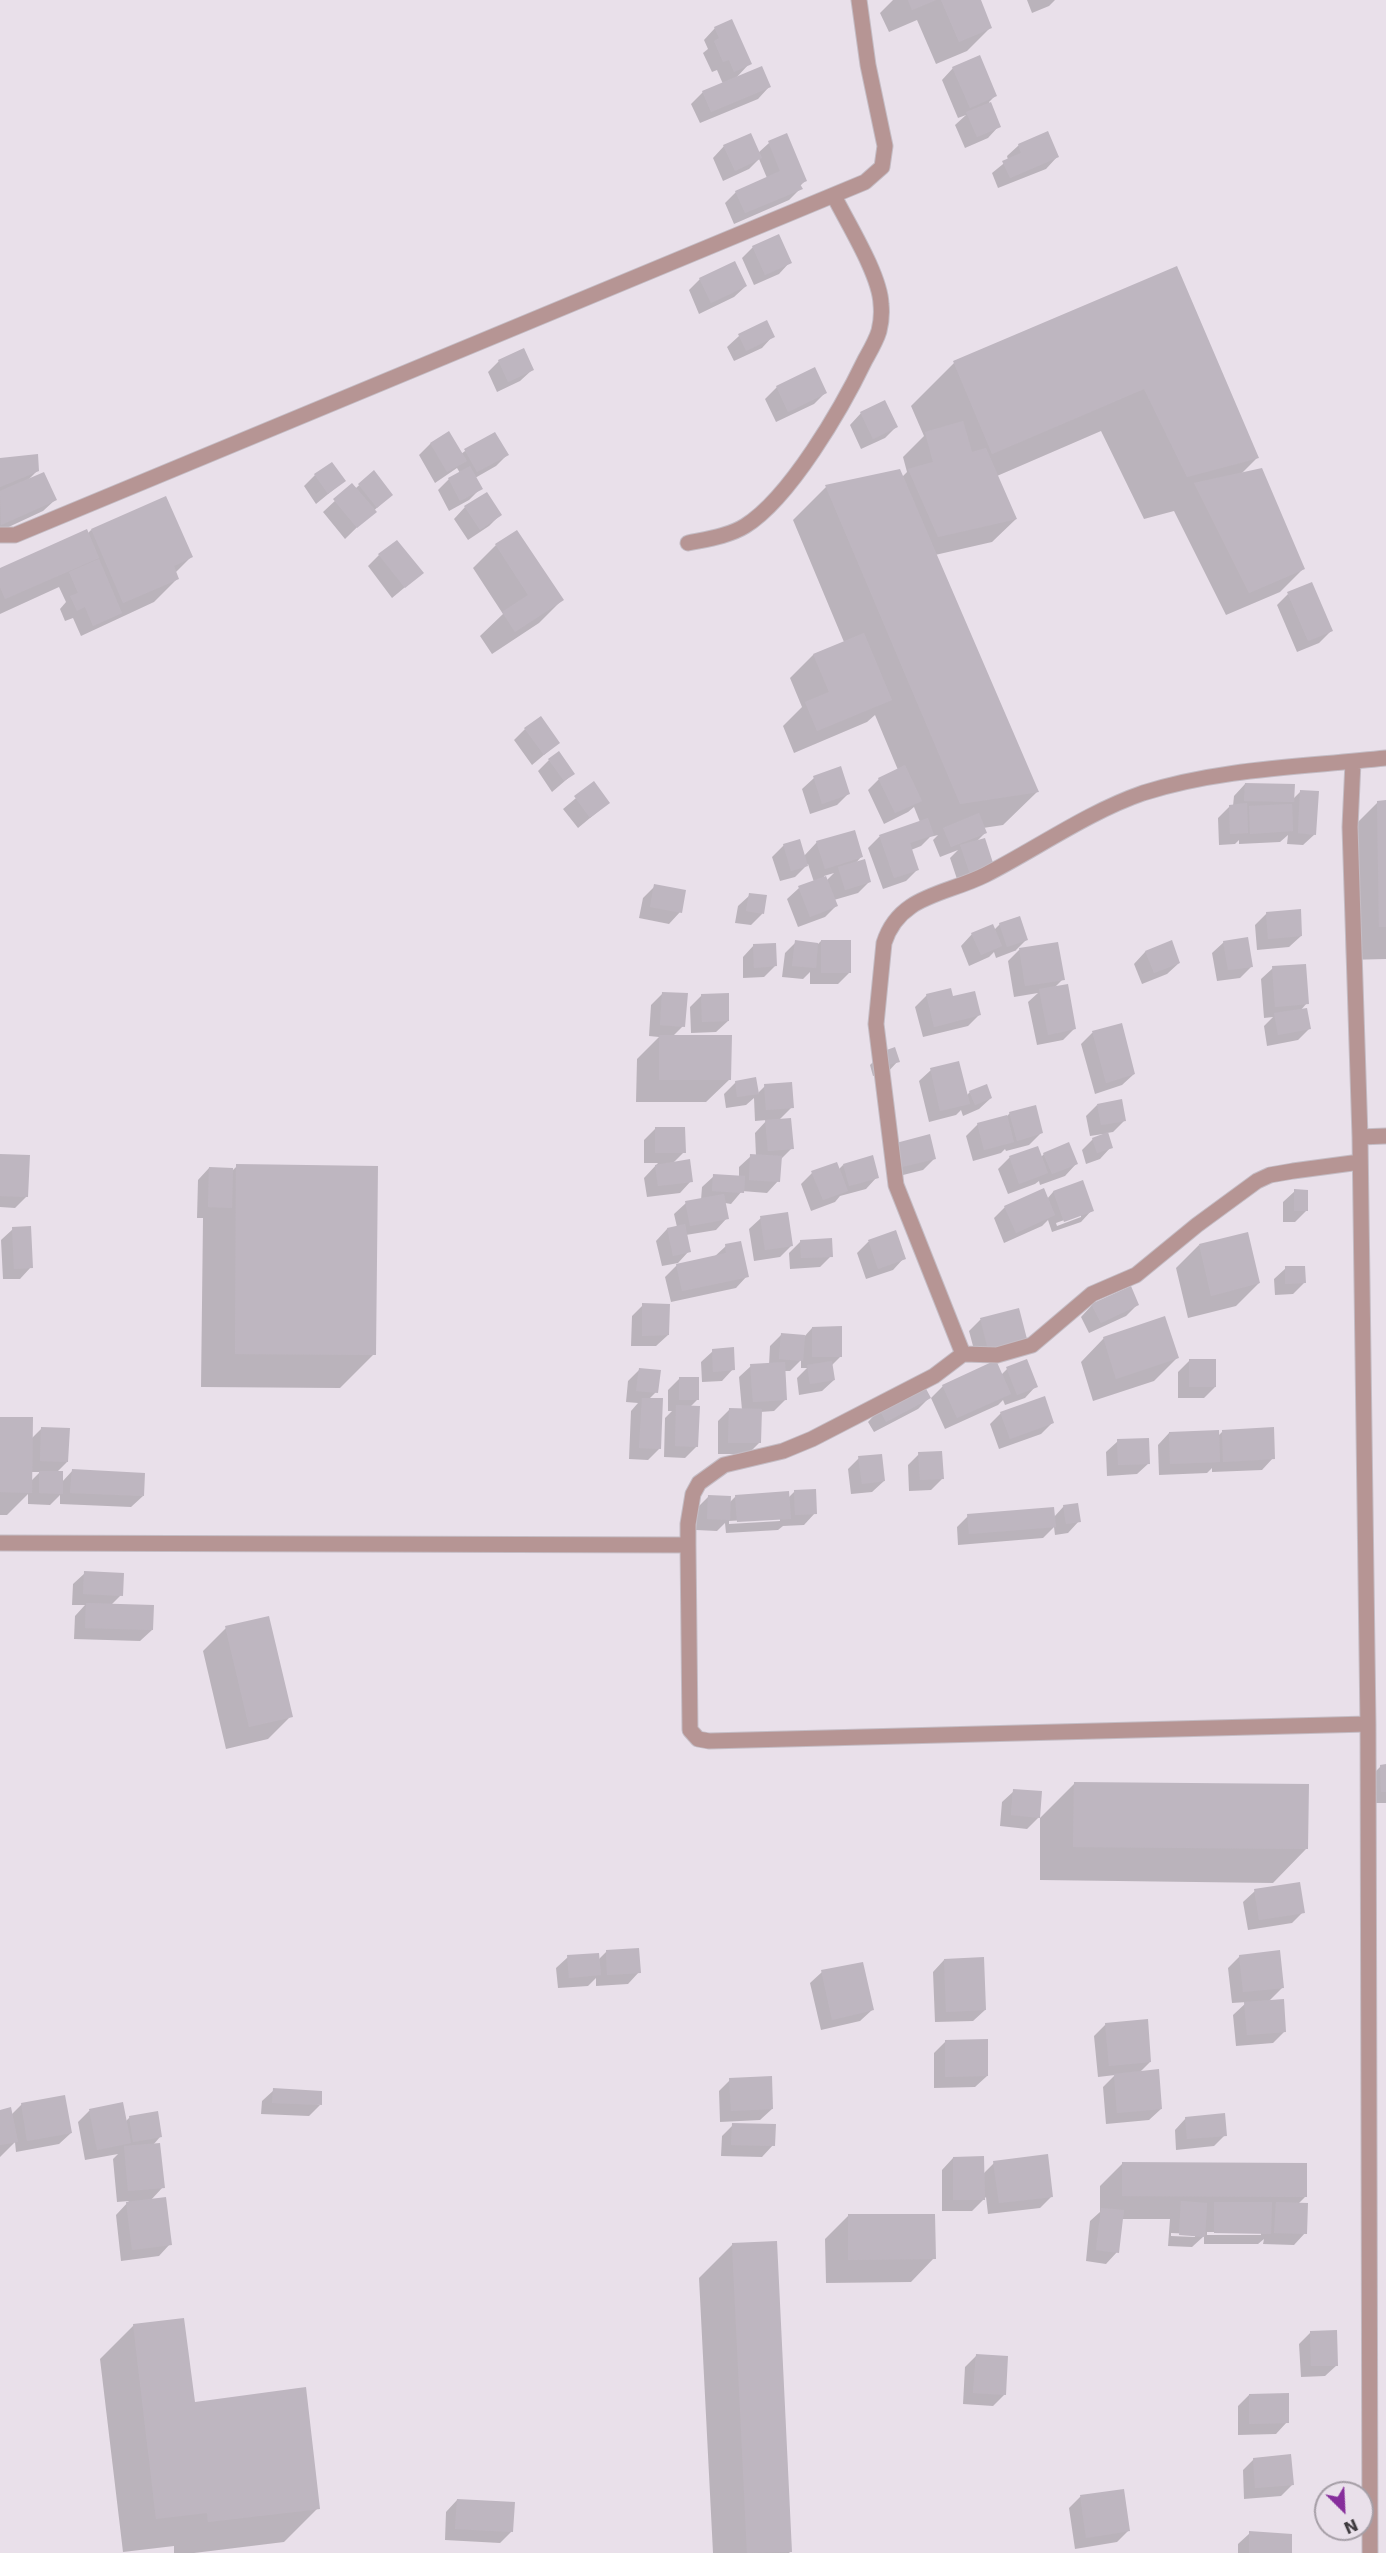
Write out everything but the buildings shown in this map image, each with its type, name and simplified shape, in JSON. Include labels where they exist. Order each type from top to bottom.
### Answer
[{"type":"street","points":[[0,535],[15,535],[834,196],[874,176],[882,167],[885,146],[867,65],[859,0]]},
{"type":"street","points":[[688,543],[718,537],[745,526],[772,503],[810,454],[832,419],[879,332],[880,287],[834,196]]},
{"type":"street","points":[[963,1354],[896,1185],[876,1024],[884,943],[888,931],[908,906],[982,876],[1140,794],[1169,786],[1255,770],[1386,758]]},
{"type":"street","points":[[1353,762],[1350,827],[1360,1137],[1368,1724],[1370,2553]]},
{"type":"street","points":[[1360,1137],[1386,1136]]},
{"type":"street","points":[[1360,1162],[1293,1171],[1257,1181],[1197,1225],[1136,1275],[1092,1294],[1032,1345],[997,1355],[963,1354],[920,1384],[812,1439],[783,1451],[724,1465],[699,1483],[690,1504],[688,1545],[690,1730],[698,1738],[709,1740],[1368,1724]]},
{"type":"street","points":[[0,1544],[688,1545]]}]
